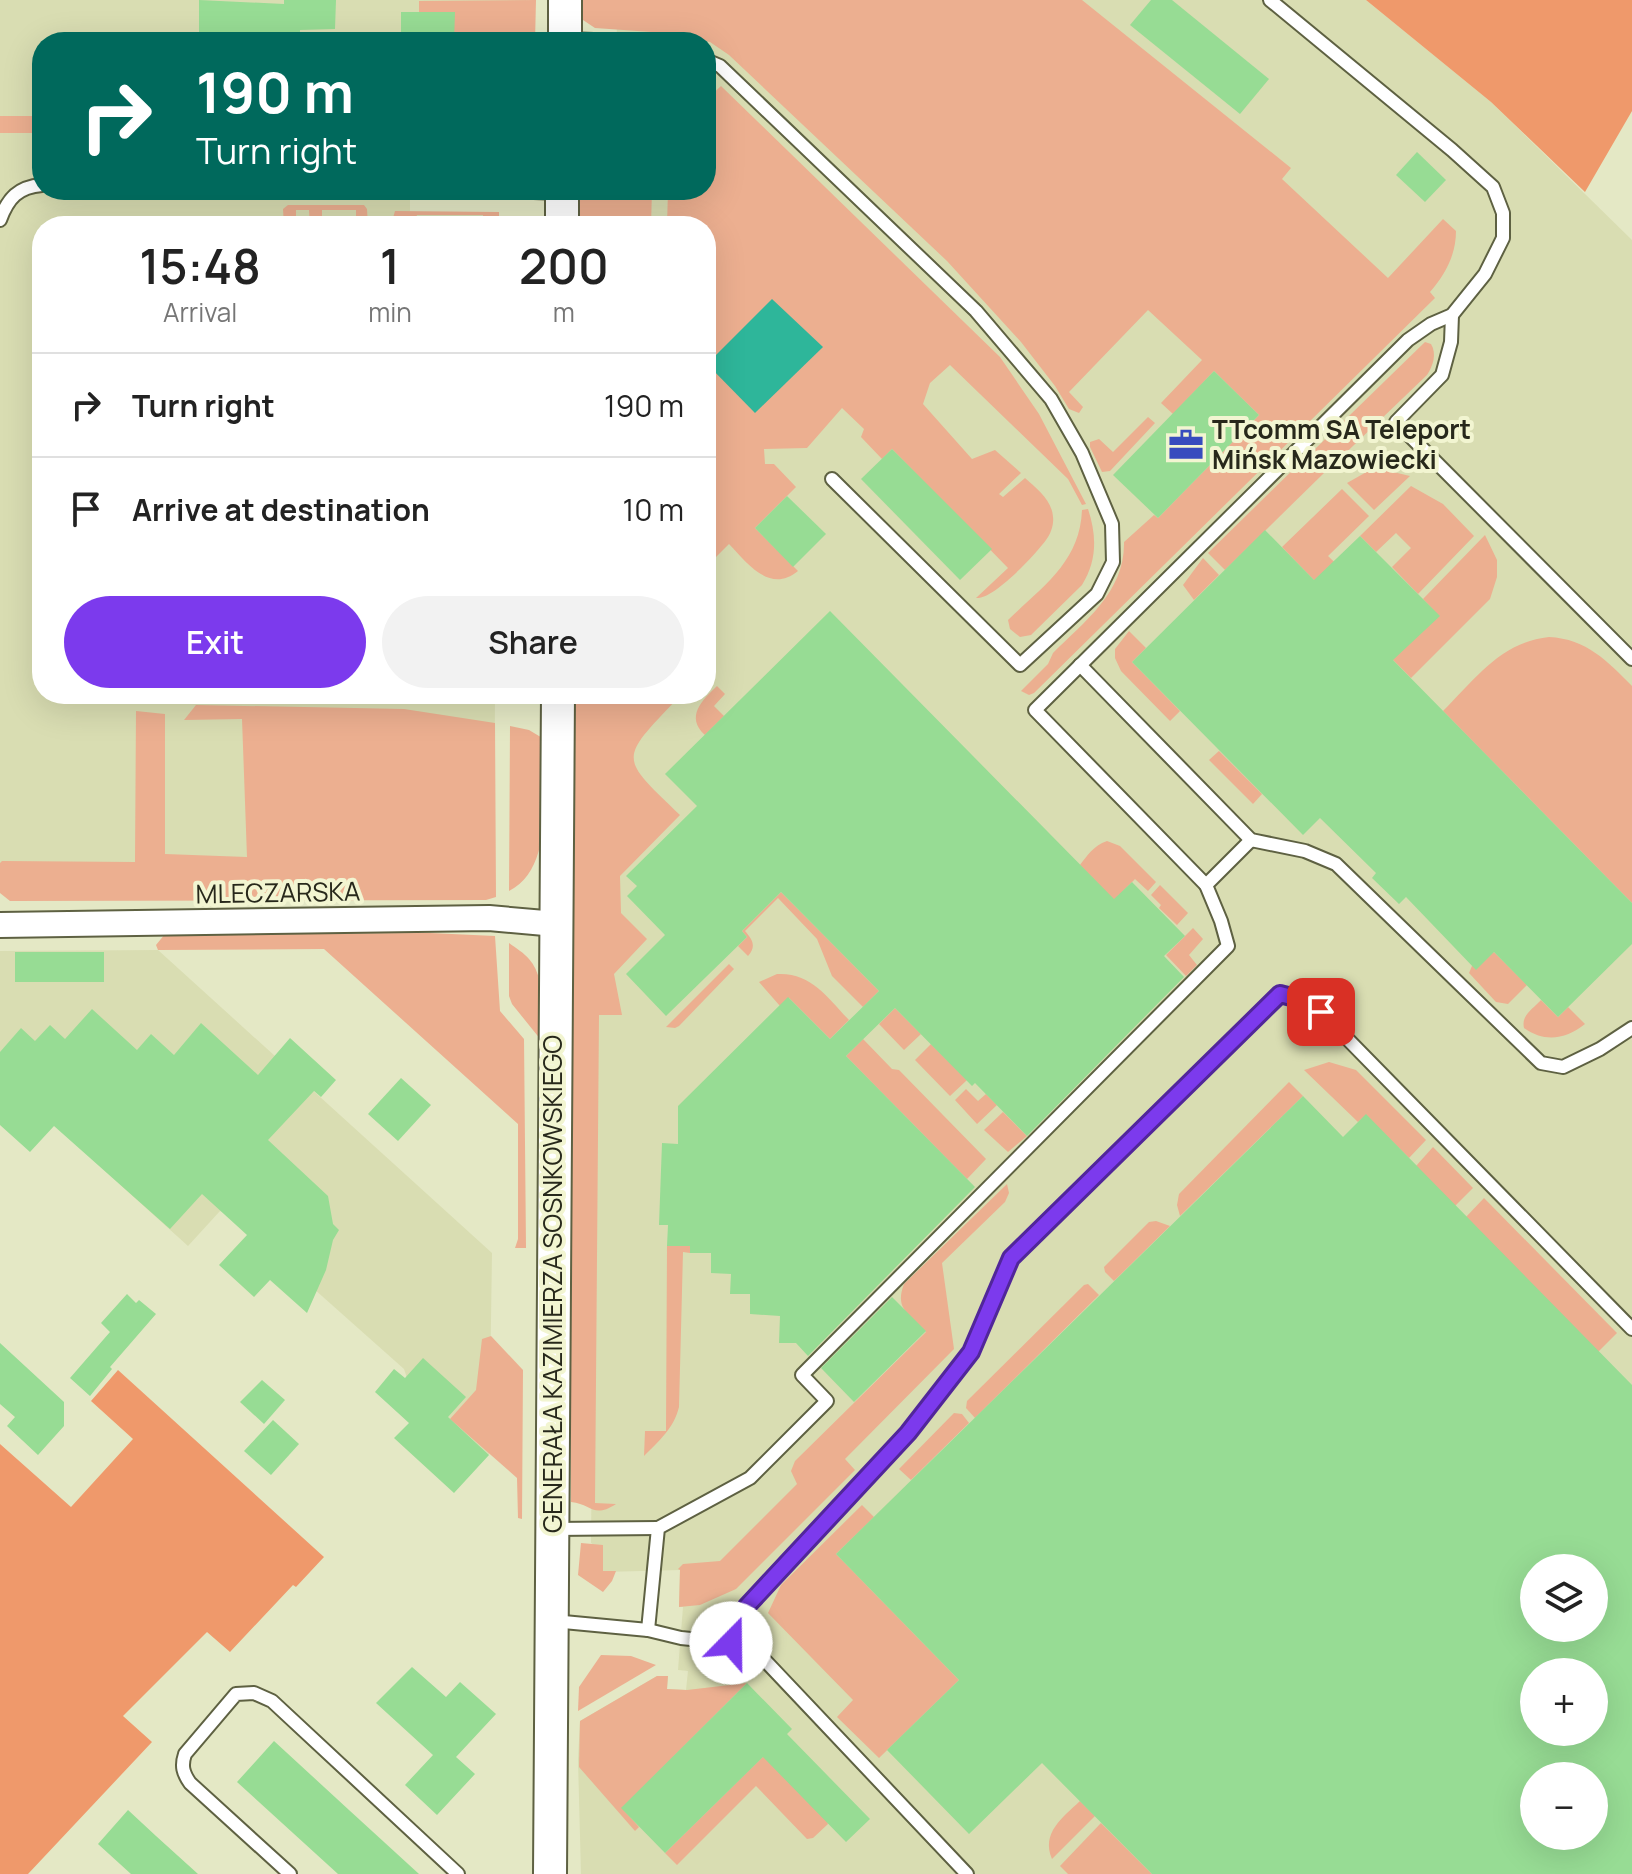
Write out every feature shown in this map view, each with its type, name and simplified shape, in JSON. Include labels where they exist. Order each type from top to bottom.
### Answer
[{"type":"street","points":[[565,0],[565,32]]},
{"type":"street","name":"GENERAŁA KAZIMIERZA SOSNKOWSKIEGO","points":[[550,1874],[558,704]]},
{"type":"street","name":"MLECZARSKA","points":[[0,925],[489,918],[556,924]]},
{"type":"lane","points":[[552,1529],[658,1528],[750,1478],[827,1401],[802,1375],[1228,946],[1206,885],[1035,710],[1408,340],[1431,324],[1452,315],[1485,274],[1503,238],[1503,213],[1493,187],[1270,0]]},
{"type":"lane","points":[[716,64],[976,311],[1051,399],[1082,453],[1112,524],[1113,562],[1097,594],[1020,665],[832,479]]},
{"type":"lane","points":[[0,220],[6,203],[21,189],[32,187]]},
{"type":"lane","points":[[1452,315],[1451,342],[1442,375],[1396,422],[1632,659]]},
{"type":"lane","points":[[1080,665],[1251,840],[1305,851],[1336,864],[1541,1063],[1563,1067],[1600,1049],[1632,1028]]},
{"type":"lane","points":[[1206,885],[1251,840]]},
{"type":"lane","points":[[731,1643],[736,1624],[747,1606],[908,1433],[971,1352],[1011,1258],[1280,994],[1321,1012],[1632,1329]]},
{"type":"lane","points":[[648,1630],[658,1528]]},
{"type":"lane","points":[[550,1621],[648,1630],[681,1638],[731,1643],[756,1651],[967,1874]]},
{"type":"lane","points":[[290,1874],[190,1783],[183,1772],[185,1754],[236,1694],[244,1692],[272,1701],[458,1874]]},
{"type":"shaded area","points":[[0,0],[526,0],[526,32],[32,32],[32,200],[410,200],[410,212],[499,213],[499,216],[32,216],[32,704],[495,704],[494,869],[0,886]]},
{"type":"shaded area","points":[[536,0],[535,32],[454,32],[454,12],[419,12],[419,1]]},
{"type":"shaded area","points":[[580,0],[1082,0],[1291,168],[1282,179],[1388,278],[1443,219],[1456,231],[1452,256],[1430,292],[1435,298],[1029,695],[1021,691],[1110,591],[1123,560],[1124,542],[1154,515],[1158,518],[1259,415],[1214,371],[1173,414],[1161,403],[1202,360],[1148,310],[1069,392],[1083,407],[1079,413],[1069,409],[1021,342],[947,261],[716,46],[716,32],[595,28],[580,18]]},
{"type":"shaded area","points":[[605,0],[1366,0],[1491,102],[1632,240],[1632,1874],[581,1874],[580,1721],[657,1676],[668,1676],[667,1689],[686,1690],[688,1671],[678,1670],[683,1607],[679,1607],[680,1570],[603,1572],[595,1546],[591,1543],[599,704],[716,704],[716,216],[603,216],[604,200],[716,200],[716,32],[617,32],[618,14]]},
{"type":"shaded area","points":[[1366,0],[1632,0],[1632,111],[1585,192],[1491,102]]},
{"type":"shaded area","points":[[721,86],[1000,357],[1039,414],[1086,504],[1082,505],[1068,479],[950,365],[930,383],[923,404],[972,459],[995,450],[1021,473],[999,494],[1003,497],[1025,478],[1050,505],[1053,520],[1048,538],[993,592],[976,598],[1008,568],[892,449],[882,459],[861,437],[864,429],[842,408],[807,448],[764,449],[765,464],[774,464],[796,487],[755,528],[798,571],[788,577],[769,578],[760,574],[729,544],[716,557],[716,216],[667,216],[668,200],[716,200],[716,91]]},
{"type":"shaded area","points":[[0,116],[32,116],[32,133],[0,133]]},
{"type":"shaded area","points":[[578,200],[652,200],[651,216],[578,216]]},
{"type":"shaded area","points":[[288,205],[364,205],[367,216],[356,216],[356,210],[322,210],[322,216],[309,216],[309,210],[296,210],[296,216],[283,216],[283,209]]},
{"type":"shaded area","points":[[395,211],[499,212],[499,216],[394,216]]},
{"type":"shaded area","points":[[1425,342],[1431,344],[1434,352],[1427,375],[1330,468],[1313,451]]},
{"type":"shaded area","points":[[1148,417],[1155,423],[1110,471],[1102,472],[1090,442],[1099,439],[1113,452]]},
{"type":"shaded area","points":[[1307,456],[1324,473],[1225,570],[1208,553]]},
{"type":"shaded area","points":[[1370,470],[1410,476],[1374,510],[1347,483]]},
{"type":"shaded area","points":[[1411,486],[1443,504],[1474,536],[1418,594],[1392,567],[1411,548],[1396,533],[1376,552],[1360,536]]},
{"type":"shaded area","points":[[1342,489],[1369,516],[1328,556],[1357,584],[1337,604],[1282,547]]},
{"type":"shaded area","points":[[1088,509],[1094,548],[1087,576],[1082,585],[1031,635],[1020,637],[1010,629],[1008,620],[1067,559],[1080,528],[1082,510]]},
{"type":"shaded area","points":[[1485,535],[1497,560],[1497,577],[1490,599],[1411,678],[1347,614],[1439,616],[1423,599]]},
{"type":"shaded area","points":[[1203,558],[1219,575],[1194,600],[1183,585]]},
{"type":"shaded area","points":[[1129,631],[1146,648],[1132,662],[1180,711],[1170,721],[1121,671],[1115,658],[1115,649]]},
{"type":"shaded area","points":[[1549,637],[1585,647],[1605,660],[1632,686],[1632,903],[1443,711],[1478,674],[1503,654],[1532,640]]},
{"type":"shaded area","points":[[716,687],[725,694],[716,704]]},
{"type":"shaded area","points":[[573,704],[672,704],[644,736],[636,748],[634,759],[646,781],[680,815],[620,876],[621,913],[647,939],[614,974],[622,1015],[599,1015],[595,1503],[616,1504],[602,1510],[571,1502]]},
{"type":"shaded area","points":[[700,704],[716,704],[714,706],[724,716],[705,735],[696,722]]},
{"type":"shaded area","points":[[196,705],[404,709],[495,723],[496,897],[486,900],[10,901],[0,893],[2,861],[135,862],[136,711],[165,714],[165,854],[247,857],[242,719],[184,720]]},
{"type":"shaded area","points":[[510,726],[529,730],[544,739],[545,800],[544,823],[534,864],[524,880],[509,891]]},
{"type":"shaded area","points":[[1219,751],[1262,794],[1253,804],[1209,760]]},
{"type":"shaded area","points":[[1107,841],[1120,846],[1156,882],[1148,891],[1135,879],[1122,892],[1141,928],[1080,865],[1094,848]]},
{"type":"shaded area","points":[[1160,885],[1188,913],[1177,925],[1159,908],[1161,905],[1151,895]]},
{"type":"shaded area","points":[[781,892],[879,991],[863,1007],[832,976],[817,939],[778,898],[745,931],[752,943],[748,956],[738,946],[747,937],[742,931]]},
{"type":"shaded area","points":[[1193,928],[1203,939],[1189,955],[1197,965],[1186,976],[1166,955]]},
{"type":"shaded area","points":[[430,933],[495,936],[500,1011],[524,1039],[526,1248],[515,1248],[518,1239],[518,1124],[324,949],[158,950],[156,945],[165,934]]},
{"type":"shaded area","points":[[509,943],[535,967],[542,998],[541,1040],[509,996]]},
{"type":"shaded area","points":[[158,950],[492,1253],[489,1455],[408,1381],[404,1369],[232,1216],[220,1211],[188,1246],[0,1076],[0,951]]},
{"type":"shaded area","points":[[1494,952],[1527,985],[1508,1004],[1496,1002],[1469,973],[1472,966]]},
{"type":"shaded area","points":[[729,964],[734,969],[679,1026],[666,1027]]},
{"type":"shaded area","points":[[777,974],[789,974],[809,982],[849,1020],[830,1039],[789,998],[780,1006],[759,982]]},
{"type":"shaded area","points":[[1541,1000],[1558,1017],[1568,1007],[1585,1024],[1563,1036],[1548,1037],[1532,1033],[1524,1028],[1524,1019]]},
{"type":"shaded area","points":[[895,1008],[921,1034],[904,1050],[879,1024]]},
{"type":"shaded area","points":[[863,1039],[892,1069],[899,1070],[986,1159],[967,1179],[846,1056]]},
{"type":"shaded area","points":[[931,1044],[967,1080],[950,1096],[915,1060]]},
{"type":"shaded area","points":[[1329,1062],[1356,1070],[1426,1140],[1409,1158],[1366,1115],[1358,1122],[1304,1070]]},
{"type":"shaded area","points":[[1289,1082],[1303,1096],[1180,1216],[1177,1205],[1179,1194]]},
{"type":"shaded area","points":[[966,1089],[978,1101],[986,1094],[997,1105],[977,1124],[955,1100]]},
{"type":"shaded area","points":[[1003,1112],[1027,1136],[1008,1152],[984,1130]]},
{"type":"shaded area","points":[[1433,1147],[1473,1188],[1455,1206],[1416,1166]]},
{"type":"shaded area","points":[[1007,1184],[1009,1193],[1005,1202],[942,1263],[954,1349],[845,1459],[855,1470],[736,1589],[700,1605],[679,1607],[678,1569],[683,1564],[720,1561],[797,1484],[791,1471],[795,1461],[926,1332],[902,1306],[904,1284]]},
{"type":"shaded area","points":[[1484,1198],[1617,1333],[1598,1352],[1466,1217]]},
{"type":"shaded area","points":[[1149,1222],[1170,1226],[1114,1281],[1104,1267]]},
{"type":"shaded area","points":[[667,1246],[690,1246],[690,1253],[683,1252],[679,1407],[670,1428],[644,1456],[645,1431],[666,1431]]},
{"type":"shaded area","points":[[1088,1284],[1099,1295],[975,1418],[966,1408],[967,1401]]},
{"type":"shaded area","points":[[491,1336],[523,1370],[522,1519],[518,1518],[517,1478],[450,1419],[476,1390],[482,1339]]},
{"type":"shaded area","points":[[118,1370],[324,1557],[230,1652],[207,1632],[123,1716],[152,1742],[28,1874],[0,1874],[0,1444],[71,1507],[133,1439],[91,1401]]},
{"type":"shaded area","points":[[954,1413],[962,1414],[969,1423],[911,1480],[899,1469]]},
{"type":"shaded area","points":[[862,1505],[874,1517],[836,1554],[959,1680],[879,1758],[837,1717],[853,1700],[768,1613],[781,1585]]},
{"type":"shaded area","points":[[581,1543],[603,1545],[603,1571],[616,1571],[603,1592],[578,1575]]},
{"type":"shaded area","points":[[601,1655],[631,1656],[656,1665],[578,1711],[579,1687]]},
{"type":"shaded area","points":[[657,1676],[668,1676],[667,1689],[687,1690],[747,1683],[622,1808],[639,1827],[635,1831],[579,1767],[580,1721]]},
{"type":"shaded area","points":[[786,1734],[828,1824],[813,1838],[807,1839],[756,1786],[677,1865],[665,1853]]},
{"type":"shaded area","points":[[1080,1801],[1095,1816],[1052,1859],[1049,1850],[1051,1834],[1060,1820]]},
{"type":"shaded area","points":[[1101,1823],[1152,1874],[1068,1874],[1060,1866]]},
{"type":"water","points":[[772,299],[823,347],[755,413],[716,373],[716,355]]},
{"type":"building","points":[[199,0],[284,4],[284,0],[336,0],[335,29],[199,32]]},
{"type":"building","points":[[1151,0],[1172,0],[1269,79],[1240,114],[1130,25]]},
{"type":"building","points":[[401,12],[455,12],[454,32],[401,32]]},
{"type":"building","points":[[1417,152],[1446,180],[1425,202],[1396,175]]},
{"type":"building","name":"TTcomm SA Teleport Mińsk Mazowiecki","points":[[1214,371],[1259,415],[1158,518],[1113,475]]},
{"type":"building","points":[[892,449],[992,549],[960,580],[861,479]]},
{"type":"building","points":[[787,496],[826,534],[793,567],[755,528]]},
{"type":"building","points":[[1265,530],[1314,580],[1360,536],[1440,616],[1393,660],[1632,903],[1632,944],[1558,1017],[1494,952],[1476,970],[1406,897],[1399,904],[1372,878],[1376,873],[1320,818],[1303,835],[1132,662]]},
{"type":"building","points":[[830,611],[1114,899],[1132,882],[1185,936],[1164,956],[1184,977],[1027,1136],[895,1008],[846,1056],[975,1187],[808,1356],[796,1343],[779,1343],[780,1316],[750,1314],[750,1294],[730,1294],[731,1274],[711,1273],[711,1253],[690,1253],[690,1246],[667,1246],[668,1225],[659,1225],[662,1143],[678,1144],[678,1106],[788,997],[830,1039],[879,991],[781,892],[742,931],[747,937],[666,1016],[626,974],[665,935],[627,896],[637,886],[626,876],[697,806],[665,774]]},
{"type":"building","points":[[15,952],[104,952],[104,982],[15,982]]},
{"type":"building","points":[[92,1009],[137,1050],[151,1034],[174,1055],[201,1023],[258,1075],[290,1038],[336,1080],[321,1097],[314,1091],[268,1140],[328,1196],[333,1224],[339,1230],[307,1313],[270,1280],[254,1297],[219,1265],[247,1235],[202,1194],[170,1229],[54,1126],[30,1152],[0,1125],[0,1052],[21,1028],[35,1041],[50,1025],[65,1039]]},
{"type":"building","points":[[401,1078],[431,1105],[398,1141],[368,1114]]},
{"type":"building","points":[[1303,1096],[1343,1137],[1366,1114],[1632,1385],[1632,1874],[1152,1874],[1042,1763],[969,1834],[887,1750],[959,1680],[836,1554]]},
{"type":"building","points":[[127,1294],[156,1314],[110,1367],[112,1369],[90,1396],[70,1378],[110,1332],[101,1323]]},
{"type":"building","points":[[892,1297],[926,1331],[854,1402],[821,1368]]},
{"type":"building","points":[[0,1343],[64,1402],[64,1426],[38,1455],[7,1426],[15,1417],[0,1404]]},
{"type":"building","points":[[423,1358],[466,1397],[448,1417],[489,1455],[454,1493],[394,1438],[409,1423],[375,1392],[394,1369],[405,1378]]},
{"type":"building","points":[[262,1380],[285,1400],[264,1424],[240,1402]]},
{"type":"building","points":[[273,1420],[299,1444],[271,1475],[244,1451]]},
{"type":"building","points":[[412,1667],[446,1697],[460,1682],[496,1714],[456,1757],[475,1774],[437,1815],[405,1785],[433,1755],[376,1703]]},
{"type":"building","points":[[747,1683],[792,1729],[787,1734],[870,1819],[846,1842],[763,1757],[665,1853],[621,1808]]},
{"type":"building","points":[[274,1741],[419,1874],[338,1874],[237,1782]]},
{"type":"building","points":[[128,1810],[198,1874],[131,1874],[98,1844]]},
{"type":"place","name":"TTcomm SA Teleport Mińsk Mazowiecki","points":[[1186,445]]},
{"type":"route","points":[[731,1643],[736,1624],[747,1606],[908,1433],[971,1352],[1011,1258],[1280,994],[1321,1012]]}]
